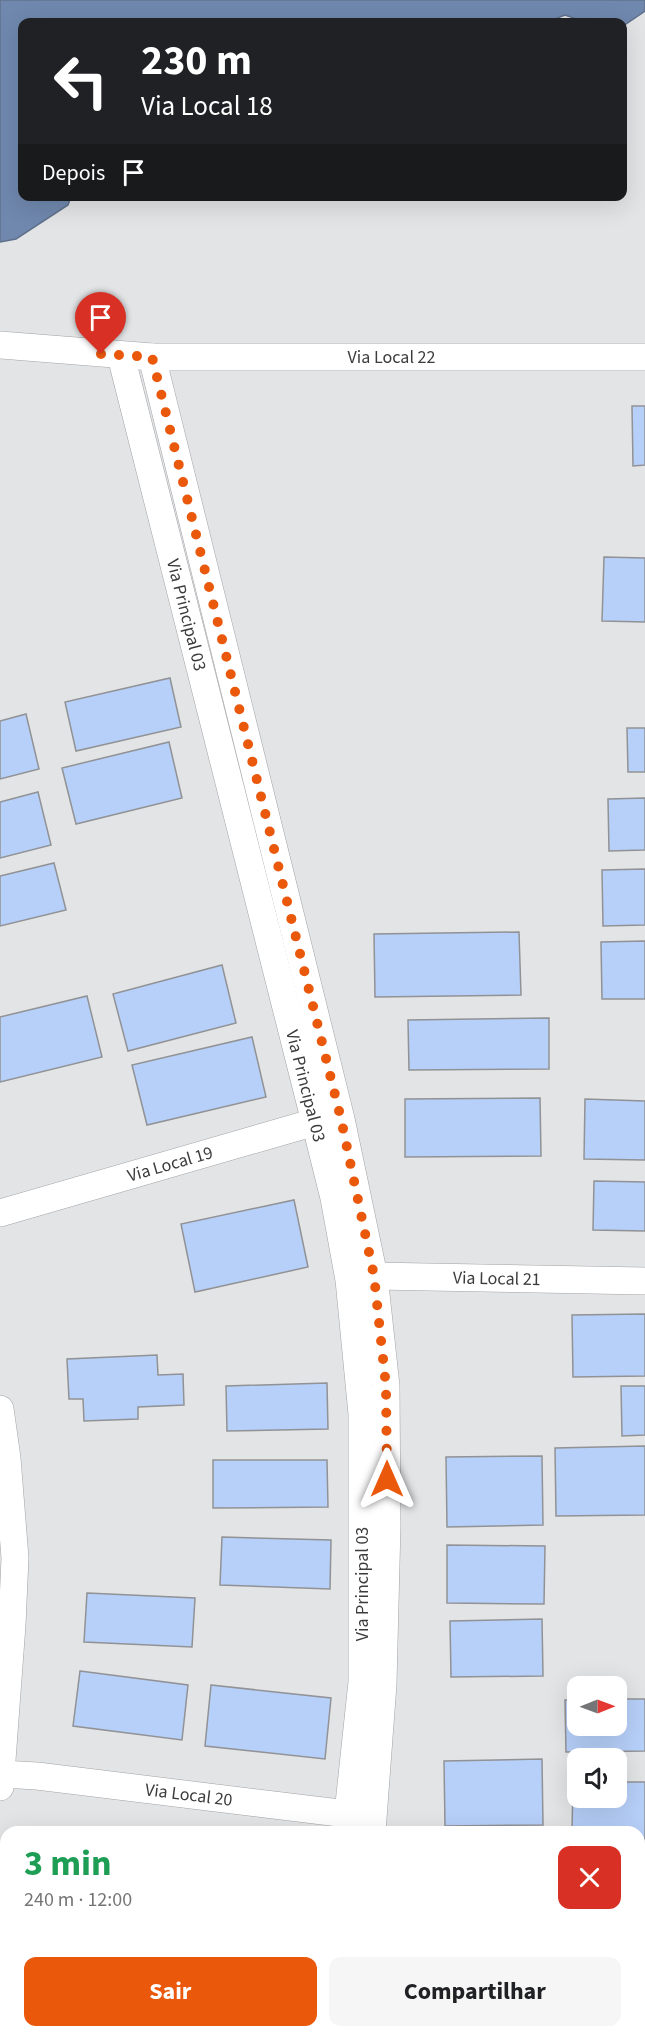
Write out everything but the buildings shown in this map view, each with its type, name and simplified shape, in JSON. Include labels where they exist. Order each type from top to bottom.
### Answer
[{"type":"street","name":"Via Local 22","points":[[0,345],[137,356],[645,357]]},
{"type":"street","name":"Via Principal 03","points":[[137,356],[328,1120],[334,1198],[361,1278],[386,1386],[387,1525],[383,1684],[373,1825]]},
{"type":"street","name":"Via Local 19","points":[[0,1212],[328,1120]]},
{"type":"street","name":"Via Principal 03","points":[[347,1822],[362,1682],[361,1278]]},
{"type":"street","name":"Via Local 21","points":[[361,1278],[645,1281]]},
{"type":"street","points":[[0,1409],[7,1458],[15,1558],[6,1625],[1,1780]]},
{"type":"street","name":"Via Local 20","points":[[1,1780],[37,1776],[373,1825]]},
{"type":"water","points":[[0,0],[645,0],[645,11],[627,23],[627,18],[574,18],[565,15],[557,18],[18,18],[18,201],[70,201],[68,205],[16,239],[0,242]]},
{"type":"route","points":[[101,354],[152,357],[341,1119],[374,1276],[386,1386],[387,1479]]}]
